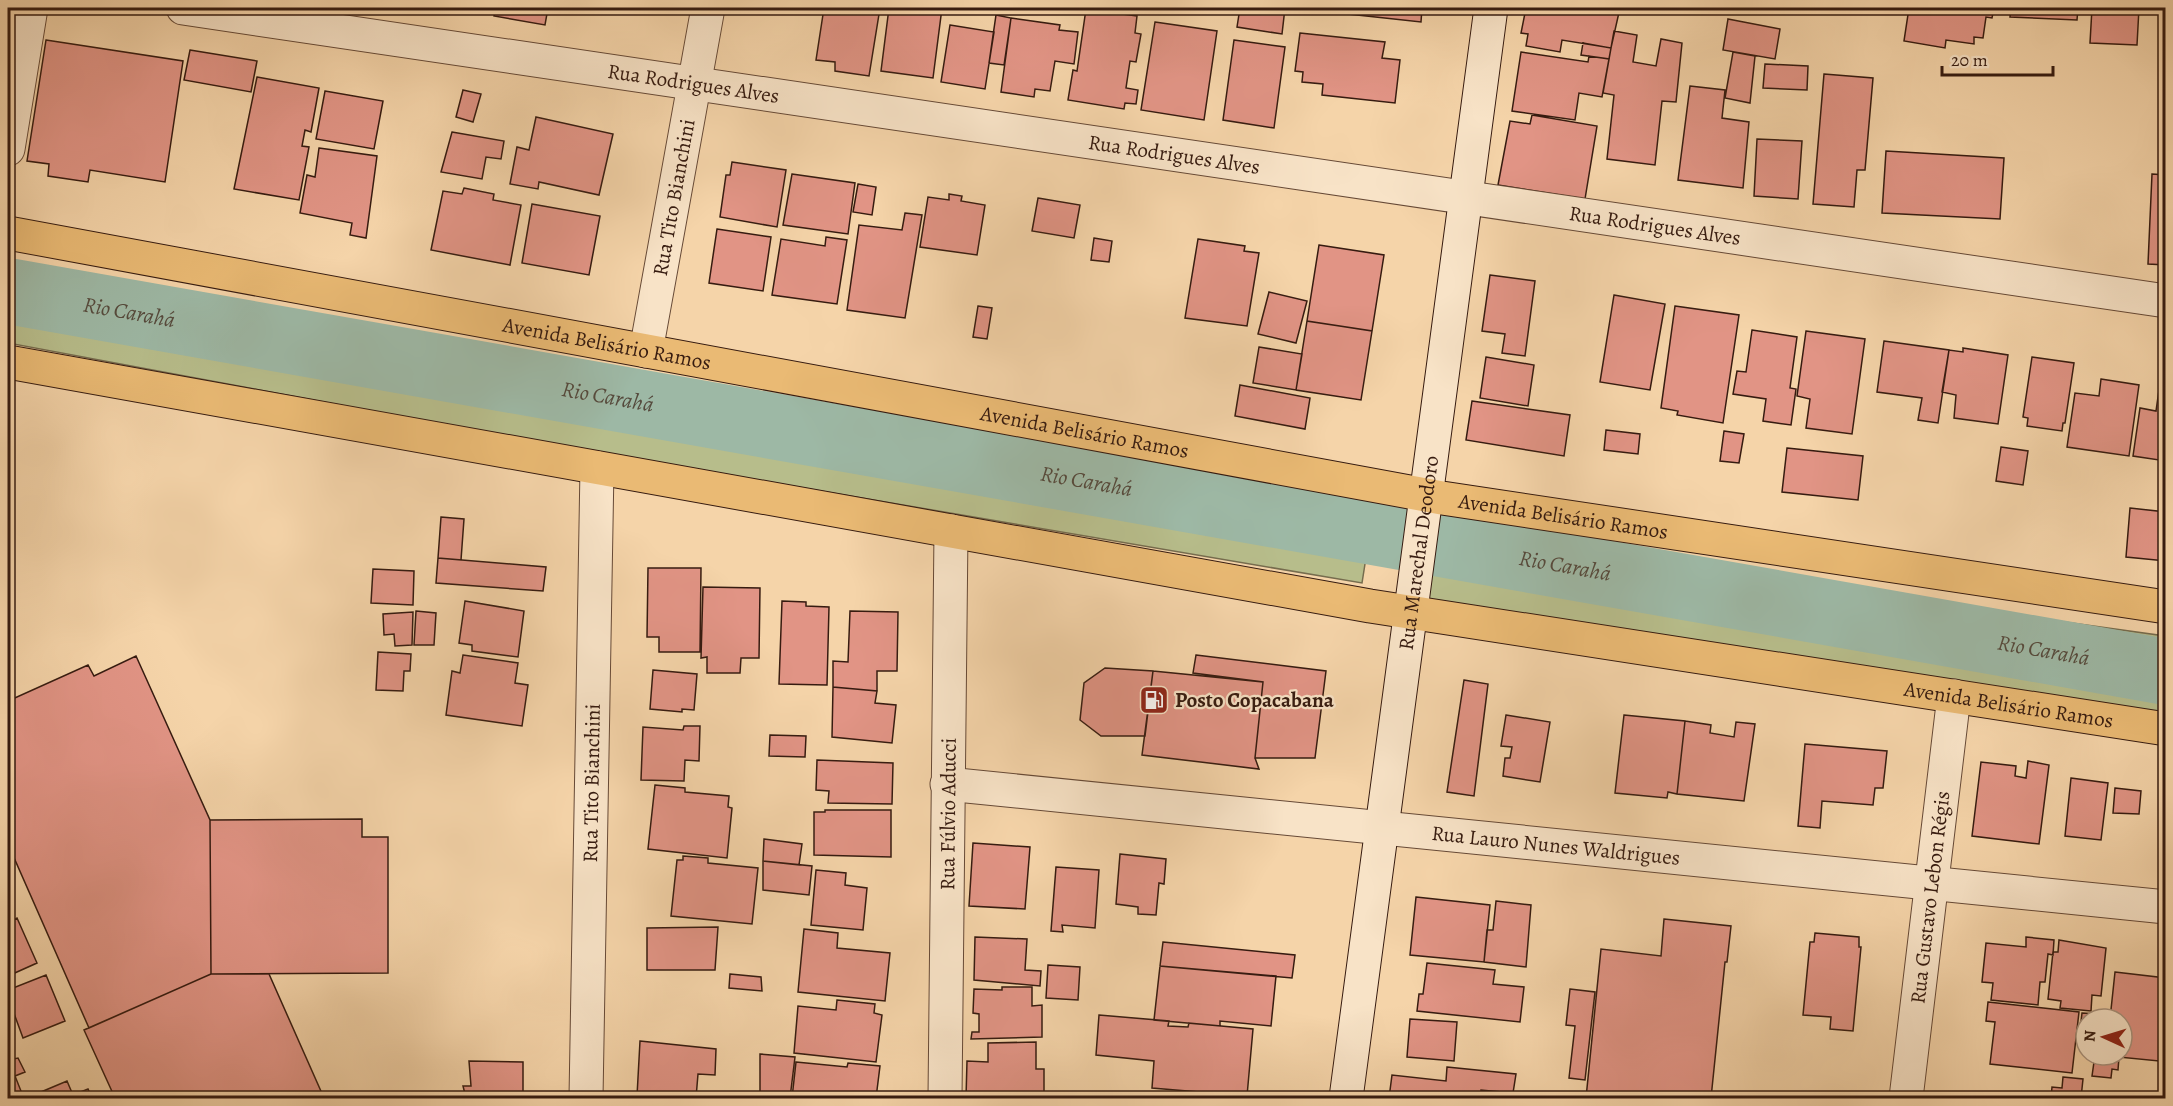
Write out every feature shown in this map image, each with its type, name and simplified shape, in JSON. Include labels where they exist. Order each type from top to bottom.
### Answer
[{"type":"main road","name":"Avenida Belisário Ramos","points":[[8,233],[646,351],[1425,506],[2166,607]]},
{"type":"main road","name":"Avenida Belisário Ramos","points":[[8,362],[951,531],[1412,602],[1954,696],[2166,729]]},
{"type":"street","points":[[8,149],[31,8]]},
{"type":"street","name":"Rua Rodrigues Alves","points":[[183,8],[2166,301]]},
{"type":"street","name":"Rua Tito Bianchini","points":[[646,351],[708,8]]},
{"type":"street","name":"Rua Marechal Deodoro","points":[[1346,1098],[1491,8]]},
{"type":"street","name":"Rua Tito Bianchini","points":[[585,1098],[597,468]]},
{"type":"street","name":"Rua Fúlvio Aducci","points":[[945,1098],[951,531]]},
{"type":"street","name":"Rua Gustavo Lebon Régis","points":[[1906,1098],[1954,696]]},
{"type":"street","name":"Rua Lauro Nunes Waldrigues","points":[[947,784],[2166,907]]},
{"type":"green space","points":[[8,260],[1373,513],[1362,583],[597,453],[8,343]]},
{"type":"green space","points":[[1423,527],[1862,594],[2165,636],[2165,713],[1415,597]]},
{"type":"building","points":[[496,8],[548,8],[545,25],[494,16]]},
{"type":"building","points":[[824,8],[880,8],[869,76],[835,71],[835,62],[816,60]]},
{"type":"building","points":[[889,8],[942,8],[933,78],[881,71]]},
{"type":"building","points":[[1240,8],[1285,8],[1282,34],[1237,27]]},
{"type":"building","points":[[1339,8],[1422,8],[1421,22],[1339,13]]},
{"type":"building","points":[[1526,8],[1620,8],[1611,48],[1562,40],[1560,52],[1526,46],[1528,34],[1521,33]]},
{"type":"building","points":[[1909,8],[1994,8],[1992,18],[1986,17],[1983,38],[1974,37],[1974,44],[1946,40],[1945,48],[1904,41]]},
{"type":"building","points":[[2011,8],[2078,8],[2077,20],[2010,17]]},
{"type":"building","points":[[2092,8],[2139,8],[2137,45],[2090,43]]},
{"type":"building","points":[[1086,9],[1137,16],[1135,33],[1141,34],[1136,62],[1130,61],[1126,88],[1138,90],[1136,104],[1125,103],[1124,109],[1068,100],[1073,70],[1077,71]]},
{"type":"building","points":[[996,15],[1011,18],[1004,65],[989,63]]},
{"type":"building","points":[[1011,18],[1060,25],[1059,30],[1078,32],[1074,64],[1055,61],[1050,91],[1035,89],[1034,97],[1001,92]]},
{"type":"building","points":[[1728,19],[1780,29],[1775,59],[1723,50]]},
{"type":"building","points":[[1155,22],[1217,31],[1204,120],[1141,110]]},
{"type":"building","points":[[950,25],[994,32],[985,89],[941,82]]},
{"type":"building","points":[[1614,31],[1637,35],[1633,62],[1656,66],[1661,39],[1682,43],[1676,102],[1662,101],[1655,165],[1607,159],[1614,95],[1603,93]]},
{"type":"building","points":[[1300,33],[1385,42],[1382,58],[1400,60],[1395,103],[1322,95],[1323,84],[1302,82],[1303,72],[1295,71]]},
{"type":"building","points":[[46,40],[183,61],[165,182],[90,170],[88,182],[48,176],[49,164],[27,161]]},
{"type":"building","points":[[1234,40],[1285,47],[1274,128],[1223,120]]},
{"type":"building","points":[[1583,43],[1611,48],[1609,59],[1581,55]]},
{"type":"building","points":[[190,50],[257,61],[251,92],[184,80]]},
{"type":"building","points":[[1521,52],[1588,62],[1589,56],[1609,59],[1602,97],[1579,93],[1575,120],[1512,111]]},
{"type":"building","points":[[1733,52],[1755,56],[1750,103],[1725,98]]},
{"type":"building","points":[[1765,64],[1808,66],[1807,90],[1763,88]]},
{"type":"building","points":[[1824,74],[1873,78],[1865,170],[1857,170],[1854,207],[1813,204]]},
{"type":"building","points":[[257,77],[319,88],[311,132],[305,130],[302,146],[309,147],[299,200],[234,189]]},
{"type":"building","points":[[1690,86],[1725,90],[1722,118],[1749,122],[1743,188],[1678,180]]},
{"type":"building","points":[[463,90],[481,94],[473,122],[456,117]]},
{"type":"building","points":[[325,91],[383,101],[374,149],[316,139]]},
{"type":"building","points":[[1532,115],[1597,126],[1585,199],[1498,185],[1510,121],[1530,124]]},
{"type":"building","points":[[536,117],[613,134],[599,195],[539,182],[538,189],[510,184],[517,147],[529,150]]},
{"type":"building","points":[[2160,123],[2166,123],[2166,154],[2159,154]]},
{"type":"building","points":[[452,132],[504,141],[501,159],[486,157],[482,179],[441,172]]},
{"type":"building","points":[[1757,139],[1802,141],[1798,199],[1754,196]]},
{"type":"building","points":[[319,148],[377,156],[366,238],[350,235],[352,223],[300,213],[307,175],[315,177]]},
{"type":"building","points":[[1886,151],[2004,158],[2000,219],[1882,213]]},
{"type":"building","points":[[732,162],[786,170],[777,227],[720,217],[726,175],[730,175]]},
{"type":"building","points":[[792,174],[855,183],[848,234],[783,225]]},
{"type":"building","points":[[2152,174],[2166,175],[2166,265],[2148,264]]},
{"type":"building","points":[[858,184],[876,187],[872,215],[853,212]]},
{"type":"building","points":[[464,188],[494,194],[493,200],[521,205],[510,265],[431,250],[443,191],[462,194]]},
{"type":"building","points":[[949,194],[962,196],[961,201],[985,205],[977,255],[920,247],[928,197],[949,200]]},
{"type":"building","points":[[1038,198],[1080,205],[1074,238],[1032,231]]},
{"type":"building","points":[[532,204],[600,216],[589,275],[522,263]]},
{"type":"building","points":[[905,213],[922,215],[905,318],[847,310],[859,225],[902,230]]},
{"type":"building","points":[[717,229],[771,237],[763,291],[709,283]]},
{"type":"building","points":[[826,237],[847,240],[837,304],[772,295],[781,239],[825,246]]},
{"type":"building","points":[[1094,238],[1112,241],[1109,262],[1091,260]]},
{"type":"building","points":[[1198,239],[1245,246],[1244,251],[1259,253],[1247,326],[1185,318]]},
{"type":"building","points":[[1319,245],[1384,255],[1372,331],[1307,321]]},
{"type":"building","points":[[1490,275],[1535,281],[1525,356],[1502,353],[1505,334],[1482,331]]},
{"type":"building","points":[[1269,292],[1307,301],[1296,343],[1258,334]]},
{"type":"building","points":[[1614,295],[1665,304],[1650,390],[1600,382]]},
{"type":"building","points":[[978,306],[992,308],[987,339],[973,337]]},
{"type":"building","points":[[1675,306],[1739,315],[1723,423],[1677,415],[1678,411],[1661,408]]},
{"type":"building","points":[[1307,321],[1372,331],[1361,400],[1296,390]]},
{"type":"building","points":[[1752,330],[1797,337],[1790,388],[1796,389],[1791,425],[1763,421],[1766,399],[1733,394],[1737,371],[1746,372]]},
{"type":"building","points":[[1806,331],[1865,339],[1852,434],[1806,428],[1810,399],[1797,396]]},
{"type":"building","points":[[1884,341],[1949,350],[1938,423],[1918,420],[1922,398],[1877,392]]},
{"type":"building","points":[[1259,347],[1302,354],[1296,390],[1253,383]]},
{"type":"building","points":[[1963,348],[2008,355],[1998,424],[1954,418],[1956,395],[1942,392],[1949,350],[1963,352]]},
{"type":"building","points":[[1486,357],[1534,365],[1528,406],[1480,398]]},
{"type":"building","points":[[2032,357],[2074,363],[2062,431],[2027,426],[2028,418],[2023,417]]},
{"type":"building","points":[[2161,376],[2166,377],[2166,446],[2161,445],[2159,460],[2133,456],[2140,408],[2156,411]]},
{"type":"building","points":[[2101,379],[2139,385],[2129,456],[2067,447],[2075,393],[2099,396]]},
{"type":"building","points":[[1240,385],[1310,398],[1305,429],[1235,416]]},
{"type":"building","points":[[1472,401],[1570,415],[1564,456],[1466,440]]},
{"type":"building","points":[[1606,430],[1640,434],[1638,454],[1604,450]]},
{"type":"building","points":[[1724,431],[1744,434],[1739,463],[1720,461]]},
{"type":"building","points":[[2001,447],[2028,451],[2023,485],[1996,481]]},
{"type":"building","points":[[1787,448],[1863,456],[1858,500],[1782,492]]},
{"type":"building","points":[[2130,508],[2166,512],[2166,561],[2126,557]]},
{"type":"building","points":[[441,517],[464,519],[461,560],[438,558]]},
{"type":"building","points":[[438,558],[546,567],[543,591],[436,583]]},
{"type":"building","points":[[648,568],[701,568],[700,652],[659,652],[659,637],[647,637]]},
{"type":"building","points":[[373,569],[414,571],[413,605],[371,603]]},
{"type":"building","points":[[703,587],[760,588],[759,658],[741,658],[740,673],[707,673],[707,657],[701,658]]},
{"type":"building","points":[[465,601],[524,611],[518,657],[472,651],[472,645],[459,643]]},
{"type":"building","points":[[782,601],[806,602],[806,606],[829,607],[827,685],[779,684]]},
{"type":"building","points":[[416,611],[436,613],[434,645],[414,645]]},
{"type":"building","points":[[850,611],[898,612],[897,671],[877,671],[877,691],[833,687],[833,661],[848,662]]},
{"type":"building","points":[[413,612],[412,645],[395,646],[394,634],[384,635],[383,614]]},
{"type":"building","points":[[378,652],[411,654],[410,671],[404,671],[403,691],[376,690]]},
{"type":"building","points":[[463,655],[518,663],[515,683],[528,685],[522,726],[446,715],[452,671],[460,673]]},
{"type":"building","points":[[1196,655],[1326,671],[1315,758],[1255,758],[1263,682],[1193,673]]},
{"type":"building","points":[[136,656],[210,820],[211,974],[89,1028],[8,844],[8,701],[88,665],[94,676]]},
{"type":"building","points":[[1105,668],[1153,671],[1145,736],[1101,736],[1080,720],[1084,683]]},
{"type":"building","points":[[653,670],[697,674],[694,710],[682,709],[682,712],[650,709]]},
{"type":"building","points":[[1153,671],[1263,682],[1255,758],[1259,769],[1142,755]]},
{"type":"building","points":[[1464,680],[1488,684],[1474,796],[1447,792]]},
{"type":"building","points":[[833,687],[877,691],[875,703],[896,705],[892,743],[832,737]]},
{"type":"building","points":[[1506,715],[1550,722],[1540,782],[1503,776],[1505,758],[1510,758],[1512,747],[1501,746]]},
{"type":"building","points":[[1624,715],[1685,721],[1677,794],[1668,792],[1667,798],[1615,793]]},
{"type":"building","points":[[1685,721],[1711,725],[1710,733],[1734,737],[1736,722],[1755,724],[1744,801],[1677,794]]},
{"type":"building","points":[[684,726],[700,726],[699,761],[685,760],[684,781],[641,780],[643,727],[683,730]]},
{"type":"building","points":[[770,735],[806,736],[805,757],[769,756]]},
{"type":"building","points":[[1805,744],[1887,751],[1883,788],[1875,788],[1873,805],[1822,801],[1820,828],[1798,826]]},
{"type":"building","points":[[817,760],[893,763],[892,804],[828,803],[829,791],[816,790]]},
{"type":"building","points":[[2028,761],[2049,765],[2039,844],[1972,836],[1981,762],[2016,766],[2015,776],[2026,778]]},
{"type":"building","points":[[2071,778],[2108,783],[2101,840],[2065,836]]},
{"type":"building","points":[[655,785],[685,788],[685,792],[729,796],[728,807],[732,808],[727,858],[648,849]]},
{"type":"building","points":[[2115,788],[2141,791],[2139,814],[2113,813]]},
{"type":"building","points":[[825,810],[891,810],[891,857],[814,855],[814,812],[825,812]]},
{"type":"building","points":[[362,819],[362,837],[388,837],[388,973],[211,974],[210,820]]},
{"type":"building","points":[[764,839],[802,844],[799,865],[763,861]]},
{"type":"building","points":[[973,843],[1030,847],[1025,909],[969,906]]},
{"type":"building","points":[[1120,854],[1166,859],[1164,884],[1159,883],[1156,915],[1138,914],[1138,907],[1116,904]]},
{"type":"building","points":[[683,856],[708,858],[708,863],[758,868],[752,924],[671,916],[677,860],[683,860]]},
{"type":"building","points":[[763,861],[812,866],[809,895],[763,890]]},
{"type":"building","points":[[1056,867],[1099,870],[1095,928],[1062,925],[1063,932],[1051,931]]},
{"type":"building","points":[[816,870],[846,873],[845,885],[867,888],[863,930],[811,925]]},
{"type":"building","points":[[1416,897],[1490,905],[1484,962],[1410,955]]},
{"type":"building","points":[[1496,901],[1531,905],[1526,967],[1484,962],[1487,930],[1493,930]]},
{"type":"building","points":[[17,918],[37,963],[8,976],[8,923]]},
{"type":"building","points":[[1664,919],[1731,926],[1727,962],[1725,962],[1711,1098],[1586,1098],[1601,949],[1661,956]]},
{"type":"building","points":[[718,927],[715,970],[647,970],[647,928]]},
{"type":"building","points":[[804,929],[838,933],[837,948],[890,953],[885,1001],[798,992]]},
{"type":"building","points":[[1815,933],[1859,937],[1859,947],[1861,947],[1853,1031],[1830,1029],[1831,1017],[1803,1015],[1810,942],[1814,942]]},
{"type":"building","points":[[975,937],[1027,939],[1025,970],[1041,971],[1040,986],[974,980]]},
{"type":"building","points":[[2026,937],[2054,940],[2053,955],[2048,954],[2045,982],[2040,982],[2038,1005],[1991,1000],[1993,983],[1982,982],[1986,943],[2026,947]]},
{"type":"building","points":[[2059,940],[2106,948],[2101,996],[2092,995],[2091,1007],[2074,1007],[2074,1009],[2060,1008],[2061,1001],[2048,999],[2053,952],[2058,952]]},
{"type":"building","points":[[1163,942],[1295,955],[1292,978],[1160,966]]},
{"type":"building","points":[[1427,963],[1495,970],[1493,984],[1524,987],[1520,1022],[1417,1011],[1419,994],[1423,994]]},
{"type":"building","points":[[1048,965],[1080,967],[1078,1000],[1046,998]]},
{"type":"building","points":[[1160,966],[1276,976],[1271,1026],[1220,1021],[1220,1026],[1154,1020]]},
{"type":"building","points":[[2115,972],[2166,978],[2159,1061],[2134,1058],[2134,1007],[2111,1007]]},
{"type":"building","points":[[211,974],[269,974],[324,1098],[115,1098],[84,1030]]},
{"type":"building","points":[[730,974],[761,977],[762,991],[729,988]]},
{"type":"building","points":[[46,975],[65,1021],[23,1038],[8,997],[8,990]]},
{"type":"building","points":[[1002,987],[1032,987],[1032,1006],[1042,1005],[1042,1037],[971,1039],[972,1032],[979,1032],[979,1014],[973,1013],[974,989],[1002,990]]},
{"type":"building","points":[[1570,989],[1595,992],[1585,1080],[1569,1078],[1575,1026],[1566,1025]]},
{"type":"building","points":[[837,1000],[875,1004],[874,1013],[882,1015],[876,1062],[794,1053],[798,1006],[836,1010]]},
{"type":"building","points":[[1988,1002],[2074,1011],[2072,1073],[1990,1064],[1995,1022],[1986,1021]]},
{"type":"building","points":[[1099,1015],[1169,1021],[1168,1026],[1188,1027],[1189,1023],[1253,1029],[1247,1096],[1152,1088],[1154,1061],[1096,1055]]},
{"type":"building","points":[[1410,1019],[1457,1022],[1454,1061],[1407,1057]]},
{"type":"building","points":[[640,1041],[716,1049],[715,1075],[698,1074],[696,1098],[637,1096]]},
{"type":"building","points":[[1036,1042],[1036,1069],[1044,1069],[1044,1098],[966,1098],[967,1061],[988,1062],[988,1043]]},
{"type":"building","points":[[760,1054],[795,1057],[790,1098],[760,1098]]},
{"type":"building","points":[[18,1058],[25,1072],[15,1076],[21,1091],[8,1097],[8,1060]]},
{"type":"building","points":[[469,1061],[523,1062],[523,1098],[466,1098],[463,1086],[471,1086]]},
{"type":"building","points":[[796,1062],[847,1067],[848,1063],[880,1066],[876,1098],[792,1098]]},
{"type":"building","points":[[1447,1067],[1516,1074],[1513,1093],[1481,1090],[1480,1098],[1389,1098],[1392,1075],[1446,1081]]},
{"type":"building","points":[[2093,1067],[2118,1067],[2118,1070],[2112,1069],[2111,1078],[2092,1076]]},
{"type":"building","points":[[2063,1077],[2083,1079],[2081,1098],[2051,1098],[2052,1087],[2062,1088]]},
{"type":"building","points":[[67,1081],[73,1095],[88,1089],[92,1098],[44,1098],[41,1092]]},
{"type":"building","points":[[1075,1094],[1114,1097],[1114,1098],[1075,1098]]},
{"type":"building","points":[[1121,1094],[1161,1097],[1121,1098]]},
{"type":"waterway","name":"Rio Carahá","points":[[8,291],[2166,672]]},
{"type":"place","name":"Posto Copacabana","points":[[1154,700]]}]
